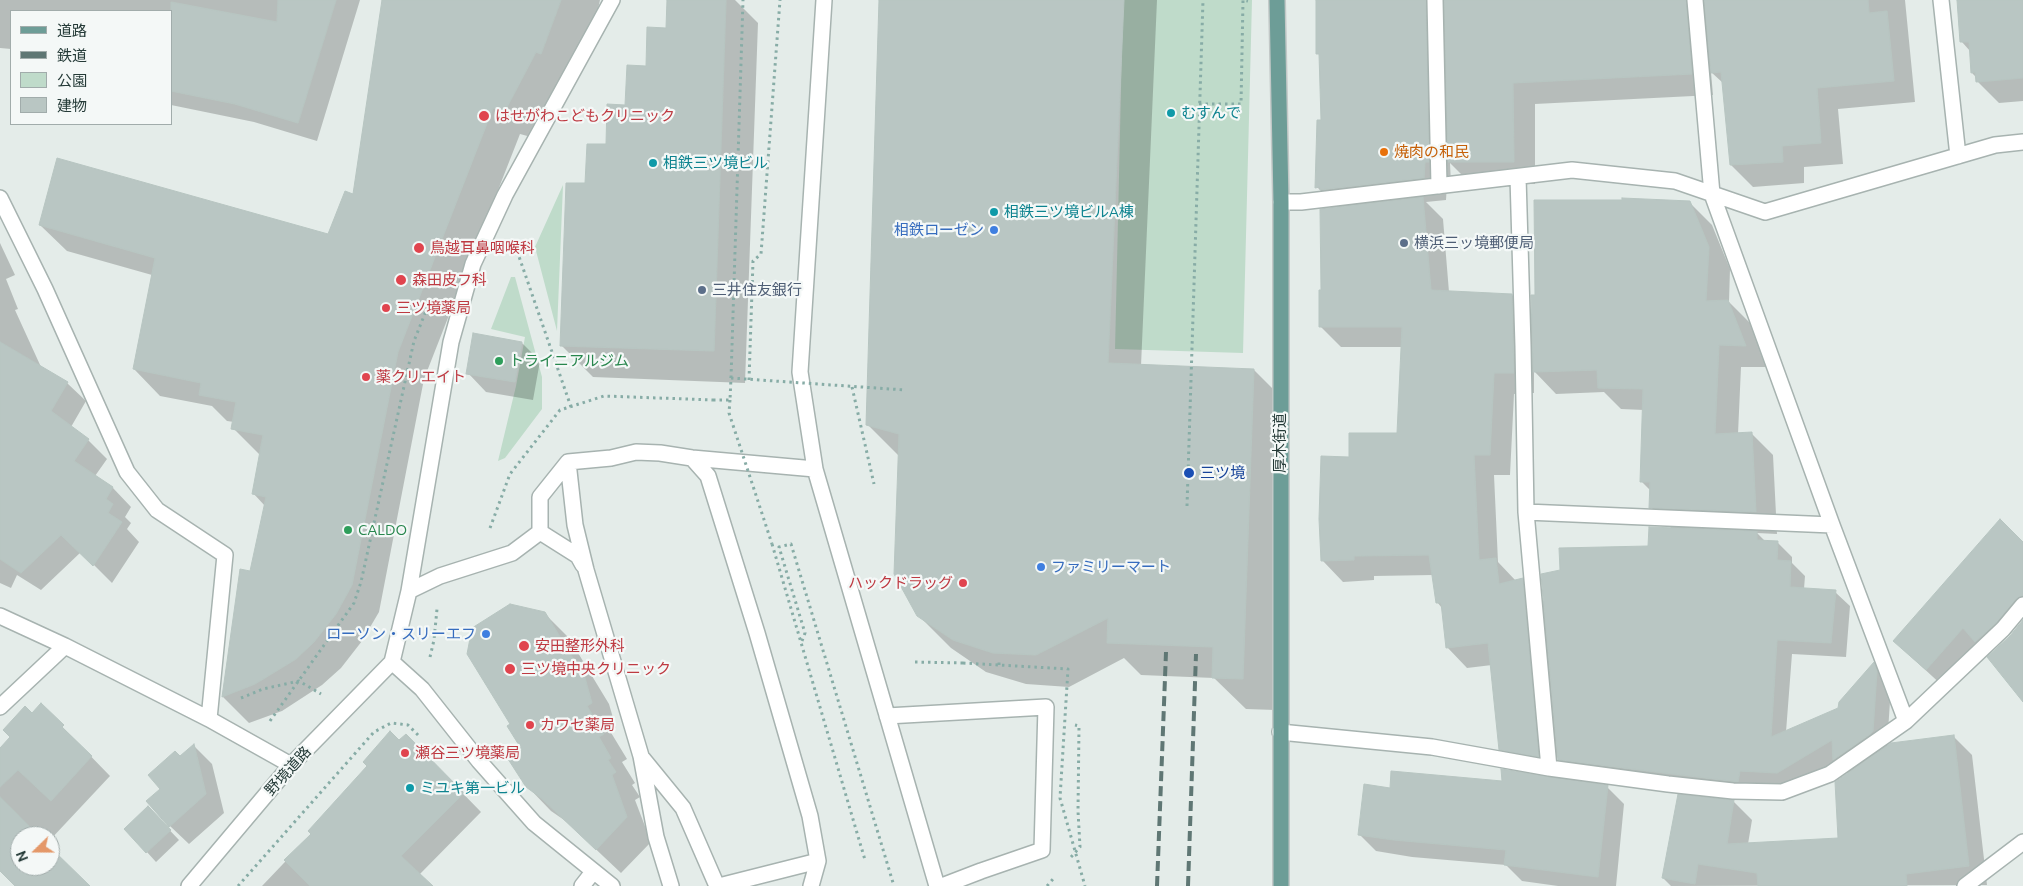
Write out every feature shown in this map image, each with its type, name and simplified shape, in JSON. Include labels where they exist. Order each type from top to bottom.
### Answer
[{"type":"main road","name":"厚木街道","points":[[1278,0],[1281,202],[1281,886]]},
{"type":"street","points":[[612,0],[506,195],[473,264],[451,342],[409,591],[392,662],[422,688],[479,761],[534,823],[612,886]]},
{"type":"street","points":[[824,0],[800,372],[815,469],[937,886]]},
{"type":"street","points":[[1434,0],[1439,186]]},
{"type":"street","points":[[1695,0],[1712,194],[1832,525],[1906,721]]},
{"type":"street","points":[[1941,0],[1958,156]]},
{"type":"street","points":[[1281,202],[1300,202],[1572,170],[1675,181],[1765,212],[1995,145],[2023,142]]},
{"type":"street","points":[[1518,177],[1526,512],[1549,768]]},
{"type":"street","points":[[0,198],[45,289],[127,472],[157,510],[225,555],[209,719]]},
{"type":"street","points":[[540,532],[540,497],[568,462],[611,458],[636,452],[815,469]]},
{"type":"street","points":[[692,458],[708,476],[757,633],[808,808],[818,861],[812,886]]},
{"type":"street","points":[[568,462],[575,525],[586,570],[641,756],[656,837],[671,886]]},
{"type":"street","points":[[1526,512],[1832,525]]},
{"type":"street","points":[[409,591],[440,576],[512,553],[540,532]]},
{"type":"street","points":[[540,532],[578,556],[586,570]]},
{"type":"street","points":[[1280,732],[1432,747],[1549,768],[1724,790],[1782,792],[1830,774],[1906,721],[2003,630],[2023,605]]},
{"type":"street","points":[[0,616],[65,646],[209,719],[292,765]]},
{"type":"street","points":[[0,707],[65,646]]},
{"type":"street","name":"野境道路","points":[[189,886],[292,765],[392,662]]},
{"type":"street","points":[[887,716],[1046,707],[1042,850],[981,870],[942,886]]},
{"type":"street","points":[[641,756],[683,808],[718,886],[818,861]]},
{"type":"street","points":[[1965,886],[2023,842]]},
{"type":"street","points":[[582,886],[594,872]]},
{"type":"path","points":[[743,0],[729,413],[802,641],[865,860]]},
{"type":"path","points":[[749,380],[753,261],[761,254],[780,0]]},
{"type":"path","points":[[1186,506],[1203,0]]},
{"type":"path","points":[[1200,104],[1241,104],[1243,0]]},
{"type":"path","points":[[510,253],[515,244],[571,407]]},
{"type":"path","points":[[731,378],[905,390]]},
{"type":"path","points":[[852,386],[874,484]]},
{"type":"path","points":[[604,396],[730,400]]},
{"type":"path","points":[[802,641],[805,633],[779,547],[791,544],[894,886]]},
{"type":"path","points":[[999,659],[999,665]]},
{"type":"path","points":[[915,662],[1068,669],[1060,798],[1085,886]]},
{"type":"path","points":[[239,699],[262,689],[300,681]]},
{"type":"path","points":[[238,886],[374,732],[391,723],[408,725],[422,740]]},
{"type":"path","points":[[1064,724],[1079,726],[1078,811]]},
{"type":"green space","points":[[1123,0],[1252,0],[1243,353],[1115,349]]},
{"type":"green space","points":[[563,185],[557,331],[535,247]]},
{"type":"green space","points":[[511,277],[515,277],[542,377],[542,409],[505,458],[498,461],[516,386],[525,337],[491,329]]},
{"type":"building","points":[[278,0],[336,0],[298,123],[235,104],[172,91],[171,2],[277,22]]},
{"type":"building","points":[[382,0],[561,0],[541,54],[536,52],[505,111],[493,108],[398,352],[352,585],[336,614],[314,642],[296,659],[255,684],[222,697],[240,569],[250,571],[266,497],[252,494],[263,435],[231,429],[236,402],[199,395],[201,383],[133,369],[155,258],[39,225],[57,158],[328,234],[345,191],[353,194]]},
{"type":"building","name":"相鉄三ツ境ビル","points":[[667,0],[726,0],[714,351],[560,346],[566,183],[585,183],[587,144],[606,144],[607,104],[625,105],[627,65],[646,66],[647,27],[666,28]]},
{"type":"building","name":"相鉄三ツ境ビルA棟","points":[[879,0],[1124,0],[1108,363],[1254,369],[1243,679],[1212,678],[1213,647],[1107,643],[1108,618],[1036,655],[993,653],[953,640],[917,616],[894,574],[899,434],[866,425]]},
{"type":"building","points":[[1316,0],[1426,0],[1429,162],[1425,162],[1424,178],[1320,190],[1320,187],[1315,188],[1317,120],[1321,120],[1319,54],[1316,54]]},
{"type":"building","points":[[1444,0],[1686,0],[1692,74],[1513,83],[1514,162],[1448,162]]},
{"type":"building","points":[[1704,0],[1868,0],[1869,13],[1887,11],[1894,81],[1817,88],[1821,143],[1782,146],[1783,162],[1730,165],[1721,72],[1711,73]]},
{"type":"building","points":[[1957,0],[2023,0],[2023,78],[1976,82],[1975,72],[1971,73],[1969,42],[1960,42]]},
{"type":"building","points":[[1423,197],[1431,290],[1512,294],[1514,373],[1494,373],[1490,455],[1474,455],[1479,560],[1496,558],[1499,584],[1523,578],[1539,757],[1499,750],[1488,643],[1446,648],[1441,603],[1436,603],[1429,555],[1354,556],[1354,560],[1321,561],[1319,519],[1321,456],[1349,457],[1349,433],[1397,433],[1402,327],[1319,327],[1319,290],[1321,290],[1320,209]]},
{"type":"building","points":[[1622,198],[1690,201],[1709,247],[1706,301],[1728,300],[1746,346],[1719,345],[1715,434],[1752,432],[1756,512],[1649,508],[1650,482],[1640,482],[1643,389],[1598,388],[1597,370],[1533,372],[1531,295],[1535,295],[1534,200],[1622,200]]},
{"type":"building","points":[[473,333],[522,342],[515,382],[466,374]]},
{"type":"building","points":[[0,342],[68,382],[51,411],[89,439],[74,461],[113,487],[106,499],[113,504],[108,513],[122,522],[93,566],[61,535],[21,573],[0,559]]},
{"type":"building","points":[[2000,519],[2023,542],[2023,596],[2016,599],[1996,623],[1975,642],[1963,628],[1926,670],[1893,641]]},
{"type":"building","points":[[1649,527],[1757,531],[1757,540],[1778,541],[1777,560],[1791,561],[1790,587],[1836,590],[1831,643],[1777,640],[1771,737],[1838,708],[1839,702],[1874,662],[1877,671],[1873,731],[1833,760],[1832,740],[1777,773],[1740,771],[1738,782],[1558,760],[1541,574],[1560,570],[1559,548],[1648,546]]},
{"type":"building","points":[[510,604],[545,612],[585,678],[592,703],[587,706],[604,734],[599,737],[611,758],[608,760],[616,772],[612,775],[627,817],[596,850],[541,798],[526,787],[508,759],[522,750],[507,726],[510,724],[467,654],[472,628]]},
{"type":"building","points":[[2023,620],[2023,702],[1987,657],[2010,636]]},
{"type":"building","points":[[41,703],[64,725],[62,727],[92,756],[51,801],[18,770],[0,787],[0,748],[10,737],[3,730],[25,706],[32,713]]},
{"type":"building","points":[[390,731],[399,740],[406,734],[464,793],[401,856],[433,886],[310,886],[284,860],[311,834],[308,831],[367,766],[363,762]]},
{"type":"building","points":[[1954,735],[1969,866],[1906,874],[1907,886],[1758,886],[1757,873],[1698,864],[1695,884],[1662,878],[1678,794],[1734,800],[1727,844],[1838,838],[1835,782],[1891,743]]},
{"type":"building","points":[[194,744],[206,794],[169,827],[146,801],[160,789],[148,775],[175,751],[180,756]]},
{"type":"building","points":[[1501,769],[1608,785],[1598,877],[1504,865],[1506,850],[1358,835],[1364,784],[1390,788],[1391,771],[1502,781]]},
{"type":"building","points":[[0,797],[29,826],[10,826],[10,876],[60,876],[60,857],[90,886],[15,886],[0,871]]},
{"type":"building","points":[[148,806],[171,830],[146,853],[124,829]]},
{"type":"railway","points":[[1157,886],[1166,652]]},
{"type":"railway","points":[[1188,886],[1196,654]]},
{"type":"place","name":"むすんで","points":[[1171,113]]},
{"type":"place","name":"はせがわこどもクリニック","points":[[484,116]]},
{"type":"place","name":"焼肉の和民","points":[[1384,152]]},
{"type":"place","name":"相鉄三ツ境ビル","points":[[653,163]]},
{"type":"place","name":"相鉄三ツ境ビルA棟","points":[[994,212]]},
{"type":"place","name":"相鉄ローゼン","points":[[994,230]]},
{"type":"place","name":"横浜三ッ境郵便局","points":[[1404,243]]},
{"type":"place","name":"鳥越耳鼻咽喉科","points":[[419,248]]},
{"type":"place","name":"森田皮フ科","points":[[401,280]]},
{"type":"place","name":"三井住友銀行","points":[[702,290]]},
{"type":"place","name":"三ツ境薬局","points":[[386,308]]},
{"type":"place","name":"トライニアルジム","points":[[499,361]]},
{"type":"place","name":"薬クリエイト","points":[[366,377]]},
{"type":"place","name":"三ツ境","points":[[1189,473]]},
{"type":"place","name":"CALDO","points":[[348,530]]},
{"type":"place","name":"ファミリーマート","points":[[1041,567]]},
{"type":"place","name":"ハックドラッグ","points":[[963,583]]},
{"type":"place","name":"ローソン・スリーエフ","points":[[486,634]]},
{"type":"place","name":"安田整形外科","points":[[524,646]]},
{"type":"place","name":"三ツ境中央クリニック","points":[[510,669]]},
{"type":"place","name":"カワセ薬局","points":[[530,725]]},
{"type":"place","name":"瀬谷三ツ境薬局","points":[[405,753]]},
{"type":"place","name":"ミユキ第一ビル","points":[[410,788]]}]
